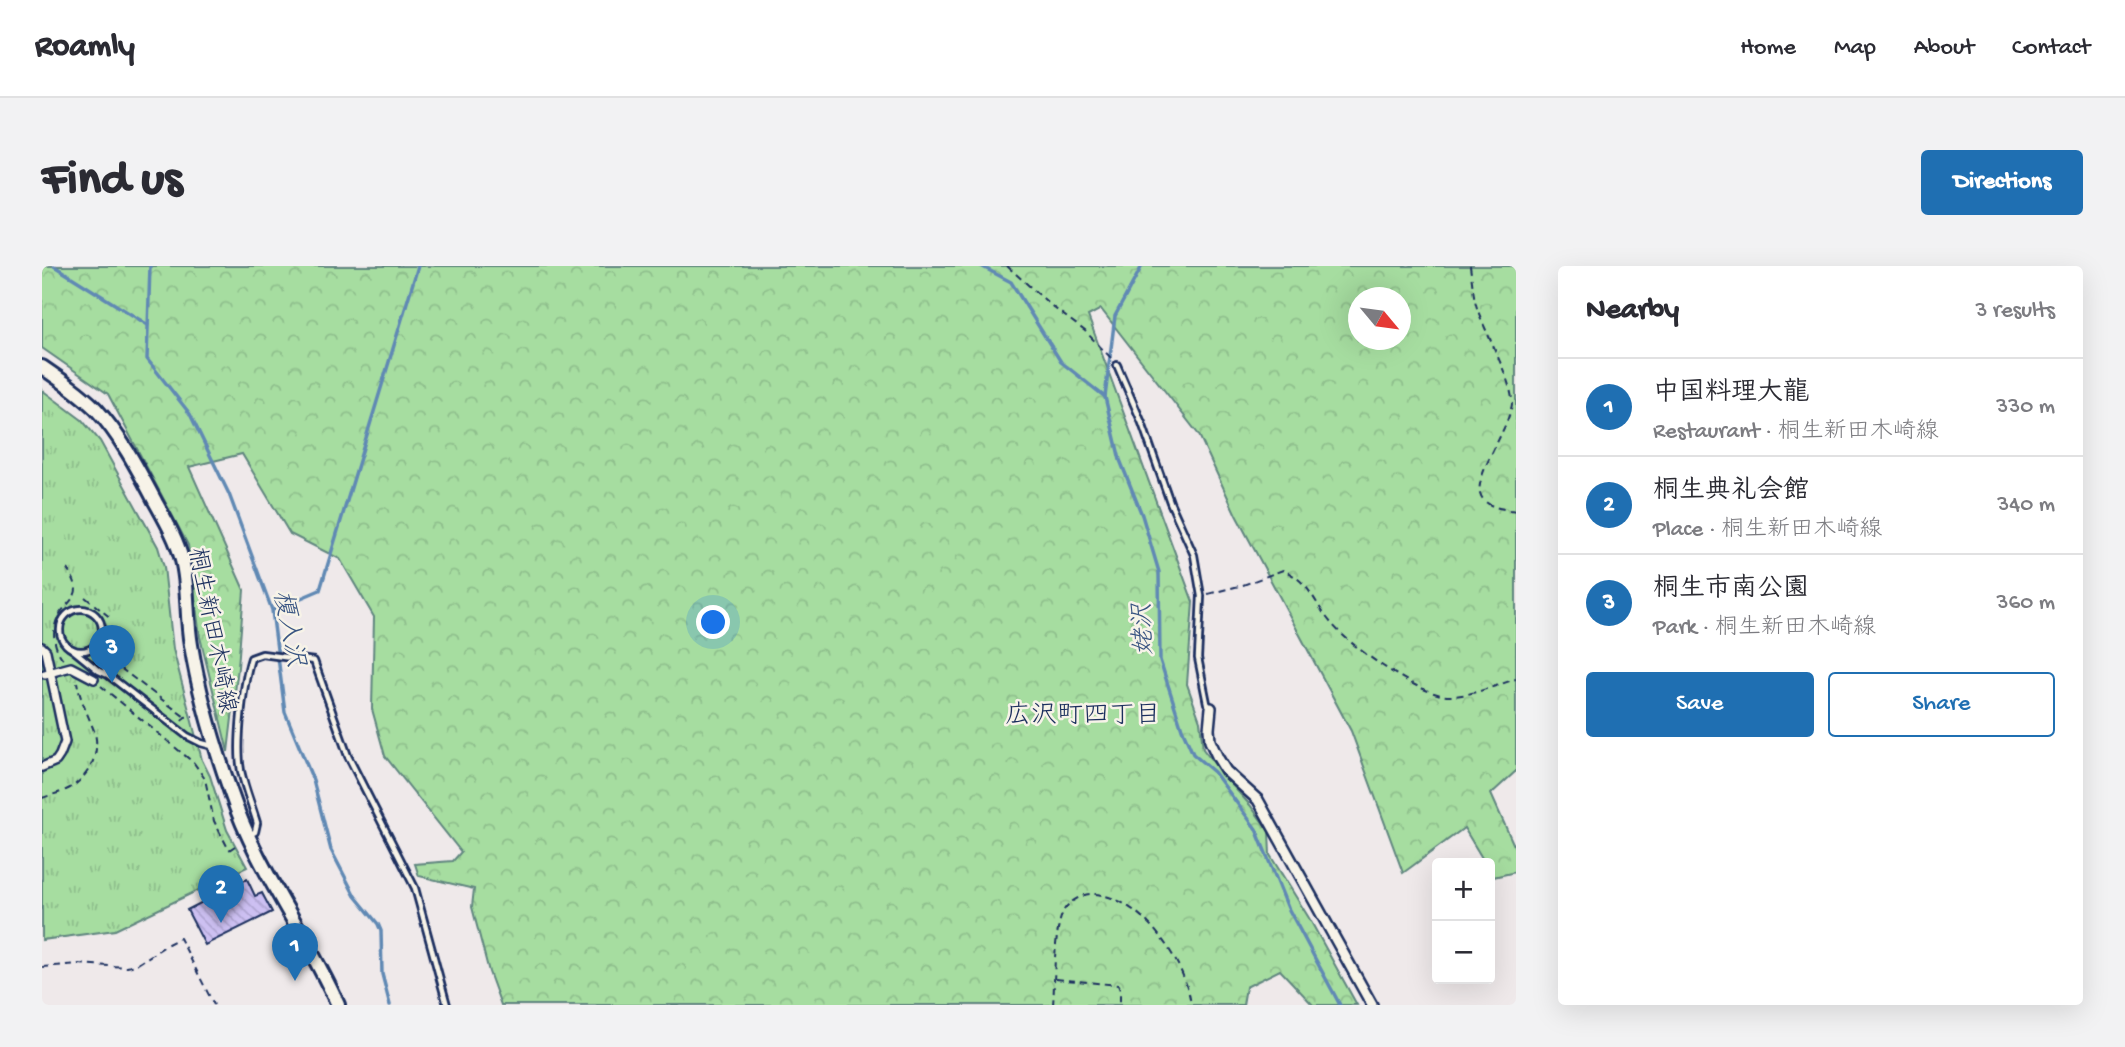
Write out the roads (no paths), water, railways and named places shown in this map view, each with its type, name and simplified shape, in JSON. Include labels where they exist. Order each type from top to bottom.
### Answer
[{"type":"main road","name":"桐生新田木崎線","points":[[42,367],[74,389],[103,418],[131,457],[172,533],[183,561],[190,644],[216,746],[232,795],[248,835],[321,968],[338,1005]]},
{"type":"street","points":[[42,647],[46,651],[48,673],[65,742],[56,761],[42,767]]},
{"type":"street","points":[[48,673],[74,669],[94,679]]},
{"type":"street","points":[[1211,708],[1210,741],[1218,758],[1226,771],[1258,800],[1372,1005]]},
{"type":"lane","points":[[1117,365],[1170,502],[1194,555],[1201,596],[1198,658],[1207,703],[1211,708]]},
{"type":"lane","points":[[108,675],[99,659],[98,644],[103,631],[99,617],[88,609],[81,608],[68,613],[61,625],[62,639],[72,649],[187,736],[216,746]]},
{"type":"lane","points":[[72,649],[83,651],[98,644]]},
{"type":"lane","points":[[248,835],[255,832],[257,823],[242,772],[239,749],[251,658],[262,654],[314,661],[348,756],[415,888],[447,1005]]},
{"type":"waterway","points":[[54,266],[148,325]]},
{"type":"waterway","name":"榎入沢","points":[[150,266],[147,359],[190,414],[229,494],[272,610],[285,712],[313,780],[331,850],[355,896],[381,931],[382,974],[390,1005]]},
{"type":"waterway","points":[[273,610],[320,590],[418,266]]},
{"type":"waterway","name":"姥沢","points":[[981,266],[1011,282],[1061,362],[1105,397],[1120,460],[1142,515],[1159,572],[1160,660],[1182,729],[1193,754],[1214,772],[1256,829],[1288,908],[1340,1005]]},
{"type":"waterway","points":[[1105,397],[1115,316],[1142,266]]},
{"type":"place","name":"桐生市南公園","points":[[112,683]]},
{"type":"place","name":"桐生典礼会館","points":[[221,923]]},
{"type":"place","name":"中国料理大龍","points":[[295,981]]},
{"type":"district","name":"広沢町四丁目","points":[[1083,713]]}]
